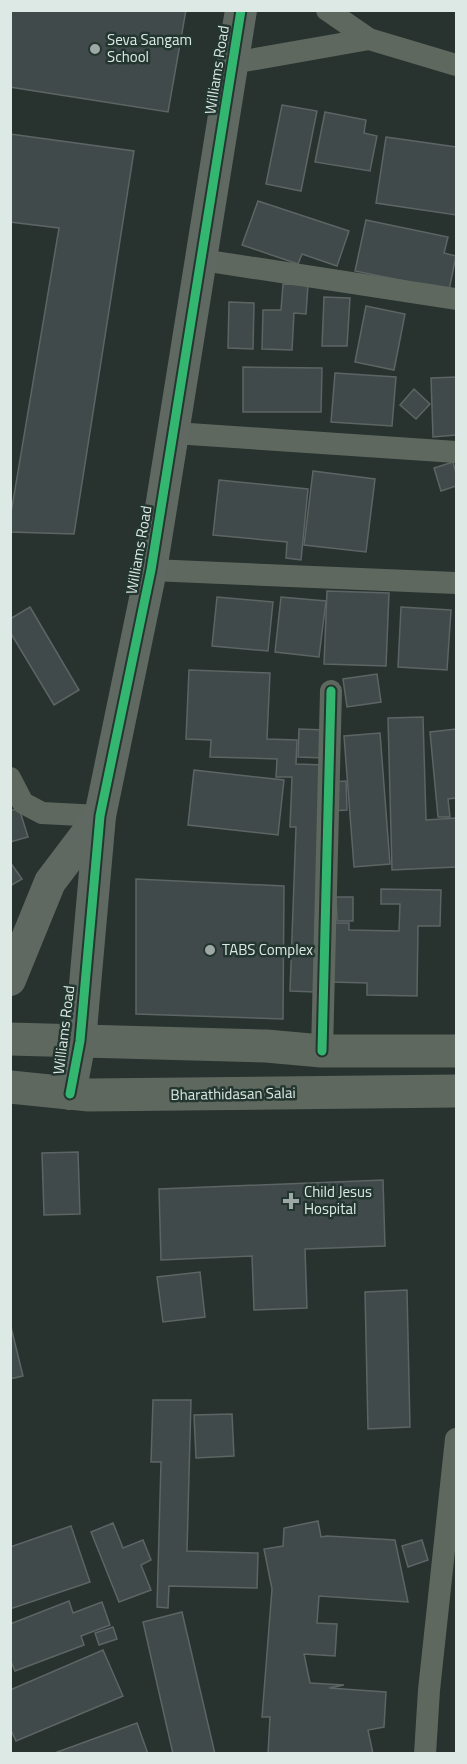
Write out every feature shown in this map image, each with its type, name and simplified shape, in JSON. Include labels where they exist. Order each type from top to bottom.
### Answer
[{"type":"main road","points":[[10,1039],[266,1046],[322,1052],[456,1051]]},
{"type":"main road","name":"Bharathidasan Salai","points":[[10,1087],[89,1095],[456,1091]]},
{"type":"street","name":"Williams Road","points":[[70,1094],[80,1041],[100,816],[151,570],[241,10]]},
{"type":"street","points":[[327,10],[369,39],[456,65]]},
{"type":"street","points":[[233,63],[369,39]]},
{"type":"street","points":[[202,260],[456,299]]},
{"type":"street","points":[[174,433],[456,453]]},
{"type":"street","points":[[151,570],[456,583]]},
{"type":"street","points":[[322,1052],[331,691]]},
{"type":"street","points":[[10,778],[24,803],[42,813],[100,816]]},
{"type":"street","points":[[10,980],[50,882],[100,816]]},
{"type":"street","points":[[425,1754],[429,1690],[456,1438]]},
{"type":"building","name":"Seva Sangam School","points":[[10,10],[186,10],[168,112],[10,87]]},
{"type":"building","points":[[282,105],[317,111],[301,191],[266,184]]},
{"type":"building","points":[[325,112],[366,120],[364,133],[377,136],[370,171],[315,162]]},
{"type":"building","points":[[10,134],[134,151],[74,534],[10,532],[10,519],[59,228],[10,222]]},
{"type":"building","points":[[386,137],[456,147],[456,215],[376,203]]},
{"type":"building","points":[[258,201],[349,231],[337,266],[302,254],[298,264],[242,245]]},
{"type":"building","points":[[366,220],[448,237],[444,253],[456,256],[449,290],[355,271]]},
{"type":"building","points":[[283,284],[308,285],[306,314],[294,313],[292,350],[262,349],[263,310],[281,310]]},
{"type":"building","points":[[324,297],[350,298],[347,346],[322,346]]},
{"type":"building","points":[[229,302],[254,303],[253,349],[228,348]]},
{"type":"building","points":[[366,306],[405,314],[394,370],[355,362]]},
{"type":"building","points":[[243,367],[322,368],[321,412],[243,412]]},
{"type":"building","points":[[335,373],[396,377],[392,426],[331,422]]},
{"type":"building","points":[[456,377],[456,435],[433,437],[431,378]]},
{"type":"building","points":[[414,389],[430,404],[416,419],[400,405]]},
{"type":"building","points":[[453,462],[456,486],[441,491],[434,468]]},
{"type":"building","points":[[313,471],[375,479],[366,552],[304,545]]},
{"type":"building","points":[[219,480],[308,489],[301,560],[286,558],[287,542],[213,535]]},
{"type":"building","points":[[327,591],[389,593],[386,666],[324,664]]},
{"type":"building","points":[[217,597],[273,602],[268,651],[212,646]]},
{"type":"building","points":[[281,597],[326,601],[319,657],[275,652]]},
{"type":"building","points":[[30,607],[79,690],[54,705],[10,632],[10,619]]},
{"type":"building","points":[[401,607],[451,610],[447,670],[398,667]]},
{"type":"building","points":[[189,670],[270,673],[267,739],[297,740],[296,764],[325,765],[315,992],[290,991],[296,827],[290,827],[292,777],[276,777],[277,759],[210,757],[211,740],[186,739]]},
{"type":"building","points":[[377,674],[381,702],[347,707],[343,679]]},
{"type":"building","points":[[423,717],[426,820],[456,818],[456,867],[392,870],[388,718]]},
{"type":"building","points":[[299,729],[325,730],[324,758],[298,757]]},
{"type":"building","points":[[456,729],[456,798],[448,799],[450,817],[438,817],[430,732]]},
{"type":"building","points":[[380,733],[390,864],[354,867],[344,736]]},
{"type":"building","points":[[194,770],[284,780],[278,835],[188,825]]},
{"type":"building","points":[[346,781],[347,810],[331,811],[330,782]]},
{"type":"building","points":[[19,808],[28,837],[10,842],[10,811]]},
{"type":"building","points":[[10,862],[22,879],[10,886]]},
{"type":"building","name":"TABS Complex","points":[[136,879],[284,886],[283,1019],[136,1014]]},
{"type":"building","points":[[381,889],[441,890],[440,926],[418,926],[417,996],[367,995],[367,983],[332,982],[333,923],[349,923],[349,930],[399,931],[400,904],[381,904]]},
{"type":"building","points":[[336,897],[353,897],[353,921],[337,921]]},
{"type":"building","points":[[78,1152],[80,1214],[44,1215],[42,1153]]},
{"type":"building","points":[[383,1180],[385,1246],[305,1249],[307,1308],[254,1310],[252,1256],[161,1260],[159,1189]]},
{"type":"building","points":[[200,1272],[205,1317],[163,1322],[157,1277]]},
{"type":"building","points":[[407,1290],[410,1427],[368,1429],[365,1292]]},
{"type":"building","points":[[10,1323],[23,1376],[10,1379]]},
{"type":"building","points":[[153,1400],[191,1400],[187,1551],[258,1553],[257,1588],[169,1586],[168,1608],[157,1607],[161,1462],[151,1462]]},
{"type":"building","points":[[232,1414],[234,1456],[196,1458],[194,1415]]},
{"type":"building","points":[[318,1521],[321,1537],[395,1540],[408,1602],[319,1596],[317,1623],[337,1624],[335,1656],[304,1654],[310,1683],[344,1685],[329,1688],[386,1692],[384,1727],[368,1730],[373,1754],[268,1754],[270,1717],[262,1717],[272,1589],[264,1549],[283,1546],[284,1528]]},
{"type":"building","points":[[113,1523],[123,1548],[143,1540],[151,1560],[141,1565],[151,1590],[119,1602],[91,1532]]},
{"type":"building","points":[[71,1526],[90,1582],[10,1609],[10,1547]]},
{"type":"building","points":[[422,1540],[428,1560],[408,1567],[402,1546]]},
{"type":"building","points":[[69,1601],[73,1613],[102,1602],[110,1625],[81,1636],[84,1645],[15,1671],[10,1659],[10,1624]]},
{"type":"building","points":[[182,1612],[215,1754],[173,1754],[143,1622]]},
{"type":"building","points":[[113,1627],[117,1639],[99,1645],[95,1633]]},
{"type":"building","points":[[103,1650],[123,1696],[16,1741],[10,1728],[10,1690]]},
{"type":"building","points":[[137,1723],[148,1754],[52,1754]]},
{"type":"cycle path","points":[[70,1094],[80,1041],[100,816],[151,570],[241,10]]},
{"type":"cycle path","points":[[322,1051],[331,691]]},
{"type":"place","name":"Seva Sangam School","points":[[95,49]]},
{"type":"place","name":"TABS Complex","points":[[210,950]]},
{"type":"place","name":"Child Jesus Hospital","points":[[291,1201]]}]
